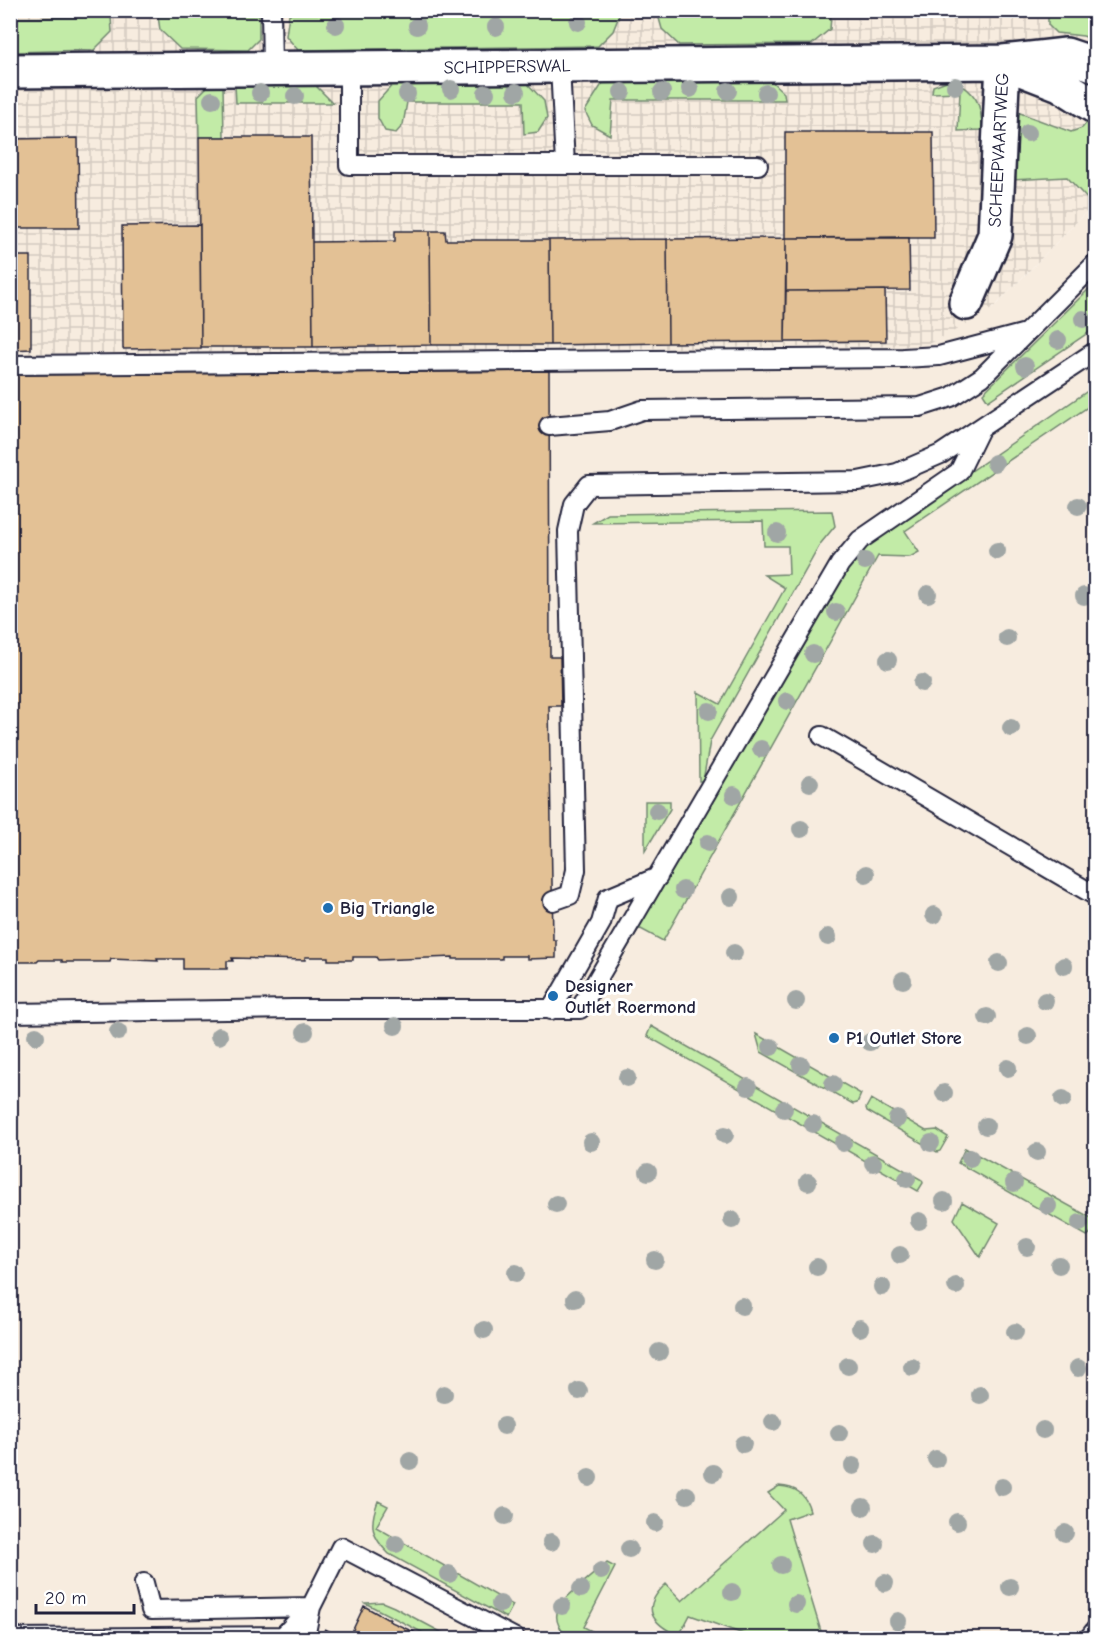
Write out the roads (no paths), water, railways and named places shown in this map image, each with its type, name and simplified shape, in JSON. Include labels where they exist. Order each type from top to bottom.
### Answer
[{"type":"street","name":"SCHIPPERSWAL","points":[[10,71],[1003,62],[1066,55],[1095,65]]},
{"type":"street","name":"SCHIPPERSWAL","points":[[1003,62],[1060,84],[1095,107]]},
{"type":"street","name":"SCHEEPVAARTWEG","points":[[966,303],[995,235],[1003,62]]},
{"type":"lane","points":[[271,10],[272,69]]},
{"type":"lane","points":[[560,66],[566,165]]},
{"type":"lane","points":[[349,68],[349,165],[758,165]]},
{"type":"lane","points":[[549,426],[610,421],[642,410],[920,406],[951,397],[982,377],[1095,263]]},
{"type":"lane","points":[[10,365],[903,358],[939,356],[1026,333]]},
{"type":"lane","points":[[553,901],[570,895],[576,870],[568,531],[574,504],[589,485],[858,481],[897,473],[941,454],[1095,351]]},
{"type":"lane","points":[[10,1012],[580,1009],[840,564],[860,540],[959,472],[980,429]]},
{"type":"lane","points":[[822,736],[1095,896]]},
{"type":"lane","points":[[551,1010],[601,923],[608,898],[658,877]]},
{"type":"lane","points":[[10,1638],[283,1636],[311,1606],[341,1547],[515,1638]]},
{"type":"lane","points":[[144,1583],[151,1610],[311,1606]]},
{"type":"lane","points":[[305,1638],[311,1606]]},
{"type":"lane","points":[[1089,1638],[1095,1629]]},
{"type":"place","name":"Big Triangle","points":[[328,908]]},
{"type":"place","name":"Designer Outlet Roermond","points":[[553,996]]},
{"type":"place","name":"P1 Outlet Store","points":[[834,1038]]}]
